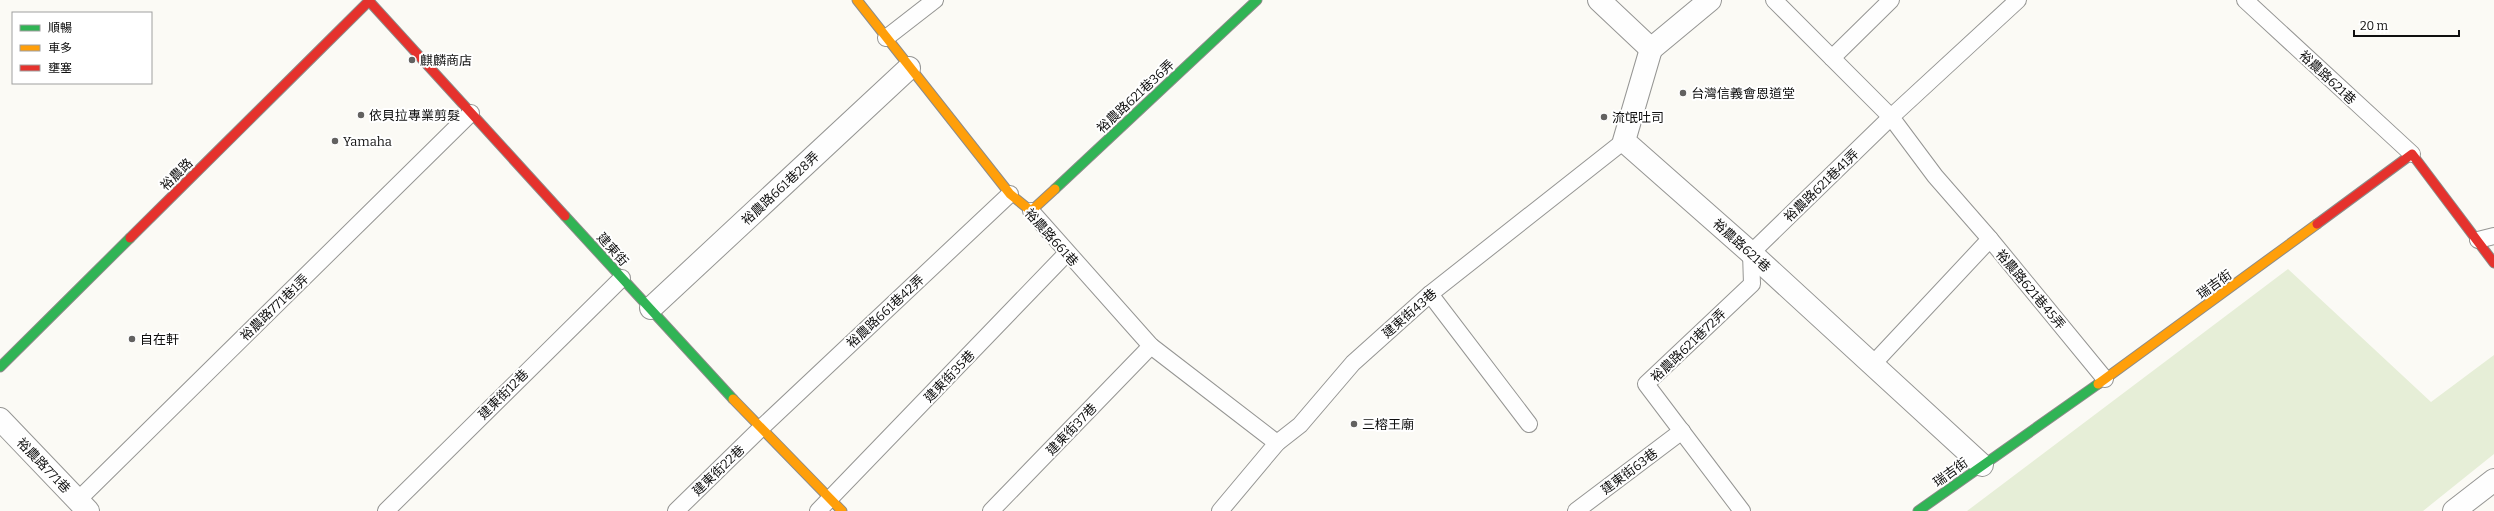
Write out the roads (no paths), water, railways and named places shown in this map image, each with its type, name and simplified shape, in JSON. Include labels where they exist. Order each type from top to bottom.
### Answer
[{"type":"street","name":"裕農路661巷","points":[[857,0],[909,68],[1010,194],[1031,211]]},
{"type":"street","name":"裕農路621巷36弄","points":[[1031,211],[1257,0]]},
{"type":"street","points":[[1599,0],[1652,49]]},
{"type":"street","points":[[1624,141],[1652,49],[1710,0]]},
{"type":"street","name":"建東街","points":[[369,1],[760,429],[842,511]]},
{"type":"street","name":"裕農路","points":[[0,367],[369,1]]},
{"type":"street","name":"裕農路661巷28弄","points":[[651,308],[909,68]]},
{"type":"street","name":"裕農路621巷","points":[[1624,141],[1751,253],[1982,465]]},
{"type":"street","points":[[2412,154],[2494,263]]},
{"type":"street","name":"瑞吉街","points":[[1918,511],[2105,379],[2412,154]]},
{"type":"street","name":"裕農路771巷","points":[[0,419],[83,505]]},
{"type":"street","points":[[2454,511],[2494,480]]},
{"type":"lane","points":[[886,38],[935,0]]},
{"type":"lane","points":[[1774,0],[1891,118],[1935,176],[1990,239]]},
{"type":"lane","points":[[1832,58],[1891,0]]},
{"type":"lane","points":[[1891,118],[2018,0]]},
{"type":"lane","name":"裕農路621巷","points":[[2244,0],[2412,154]]},
{"type":"lane","name":"裕農路771巷1弄","points":[[83,505],[471,113]]},
{"type":"lane","name":"裕農路621巷41弄","points":[[1751,253],[1891,118]]},
{"type":"lane","name":"建東街43巷","points":[[1220,511],[1277,443],[1300,426],[1353,363],[1430,294],[1624,141]]},
{"type":"lane","name":"裕農路661巷42弄","points":[[760,429],[1010,194]]},
{"type":"lane","name":"裕農路661巷","points":[[1031,211],[1067,254],[1151,346],[1277,443]]},
{"type":"lane","points":[[2478,240],[2494,236]]},
{"type":"lane","name":"裕農路621巷45弄","points":[[1872,365],[1990,239],[2105,379]]},
{"type":"lane","name":"裕農路621巷72弄","points":[[1742,511],[1646,384],[1752,284],[1751,253]]},
{"type":"lane","name":"建東街35巷","points":[[818,511],[1067,254]]},
{"type":"lane","name":"建東街12巷","points":[[386,511],[622,278]]},
{"type":"lane","points":[[1430,294],[1530,424]]},
{"type":"lane","name":"建東街37巷","points":[[991,511],[1151,346]]},
{"type":"lane","name":"建東街22巷","points":[[676,511],[760,429]]},
{"type":"lane","name":"建東街63巷","points":[[1576,511],[1682,431]]},
{"type":"place","name":"麒麟商店","points":[[412,60]]},
{"type":"place","name":"台灣信義會恩道堂","points":[[1683,93]]},
{"type":"place","name":"依貝拉專業剪髮","points":[[361,115]]},
{"type":"place","name":"流氓吐司","points":[[1604,117]]},
{"type":"place","name":"Yamaha","points":[[335,141]]},
{"type":"place","name":"自在軒","points":[[132,339]]},
{"type":"place","name":"三榕王廟","points":[[1354,424]]}]
